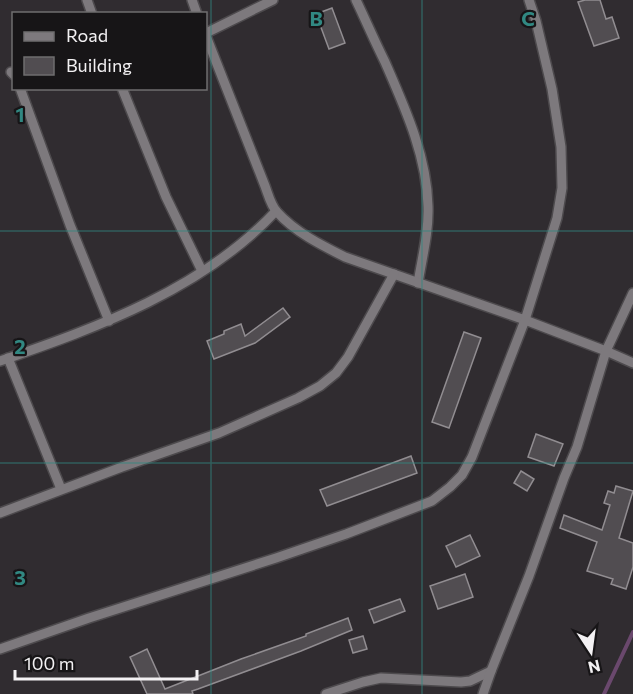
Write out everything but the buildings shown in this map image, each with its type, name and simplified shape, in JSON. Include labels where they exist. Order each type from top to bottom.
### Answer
[{"type":"street","points":[[207,34],[273,0]]},
{"type":"street","points":[[356,0],[404,106],[420,152],[428,207],[426,238],[418,283]]},
{"type":"street","points":[[0,649],[346,534],[432,501],[450,488],[462,475],[472,458],[525,320],[557,218],[562,188],[561,147],[552,89],[529,0]]},
{"type":"street","points":[[207,38],[276,211],[297,229],[345,257],[525,320],[633,363]]},
{"type":"street","points":[[21,90],[70,225],[109,321]]},
{"type":"street","points":[[123,90],[166,197],[202,271]]},
{"type":"street","points":[[61,489],[4,360],[109,321],[167,293],[236,249],[276,211]]},
{"type":"street","points":[[0,513],[219,433],[320,386],[336,373],[348,357],[394,273]]},
{"type":"street","points":[[483,694],[577,447],[606,351],[633,293]]},
{"type":"street","points":[[326,694],[371,679],[461,682],[470,681],[490,671]]},
{"type":"waterway","points":[[604,694],[633,632]]}]
